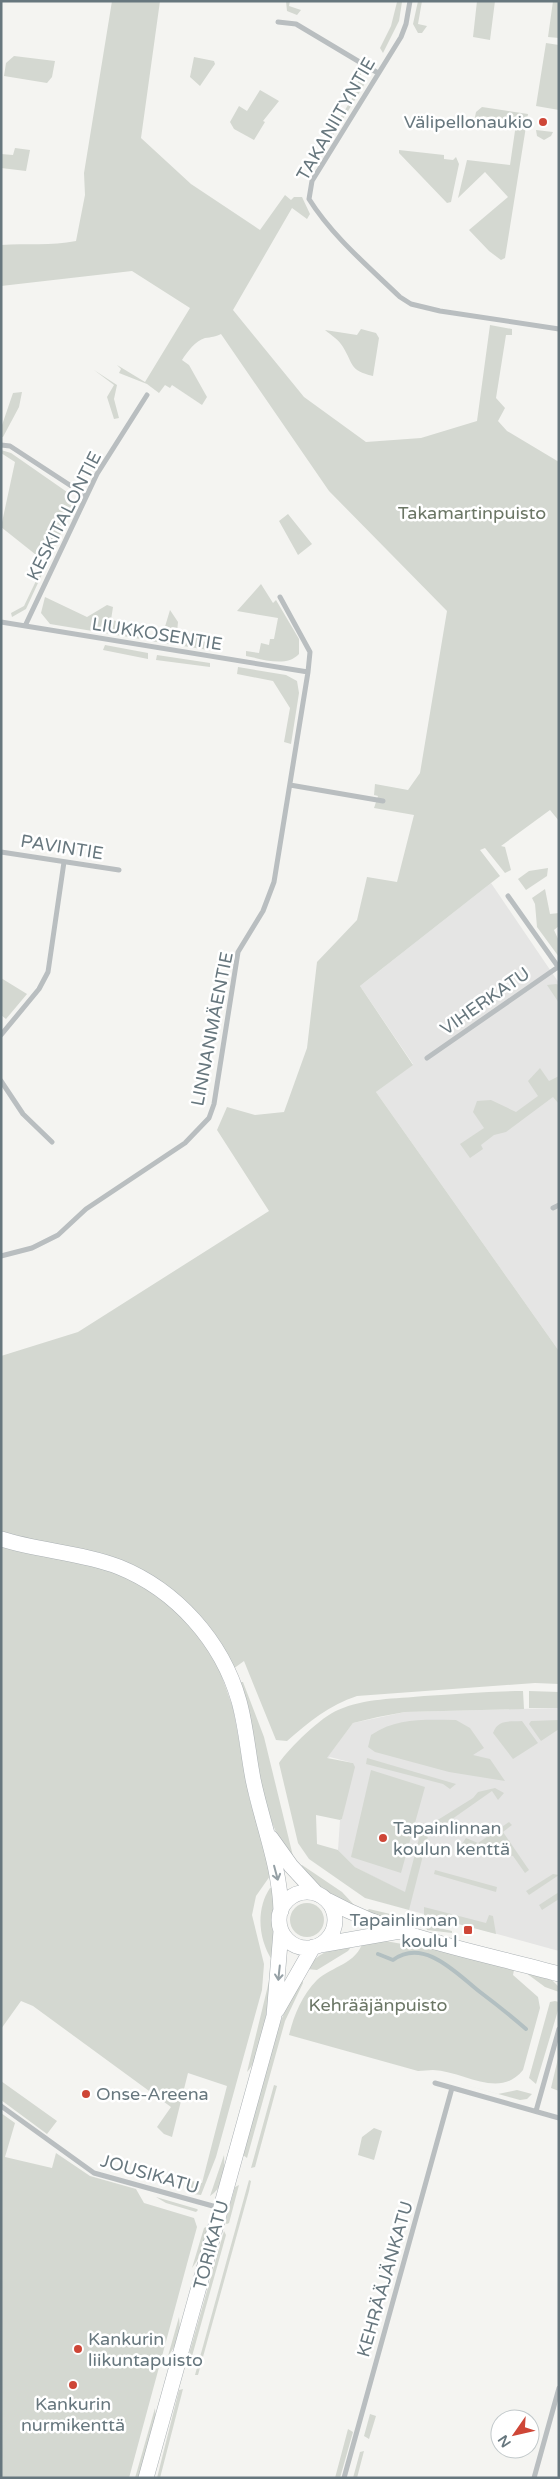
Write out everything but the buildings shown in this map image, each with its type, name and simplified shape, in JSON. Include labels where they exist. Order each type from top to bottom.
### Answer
[{"type":"street","name":"TAKANIITYNTIE","points":[[410,1],[404,31],[312,181],[309,199],[318,213],[388,284],[411,304],[440,311],[559,329]]},
{"type":"street","points":[[278,22],[296,24],[378,73]]},
{"type":"street","name":"KESKITALONTIE","points":[[25,626],[85,496],[146,394]]},
{"type":"street","points":[[1,445],[10,446],[85,496]]},
{"type":"street","name":"LINNANMÄENTIE","points":[[1,1256],[32,1248],[58,1235],[86,1209],[185,1143],[209,1118],[214,1104],[238,952],[263,912],[274,882],[308,672],[310,652],[280,597]]},
{"type":"street","name":"LIUKKOSENTIE","points":[[1,622],[308,672]]},
{"type":"street","points":[[290,786],[383,802]]},
{"type":"street","name":"PAVINTIE","points":[[1,852],[119,870]]},
{"type":"street","points":[[1,1035],[39,989],[48,972],[64,862]]},
{"type":"street","points":[[508,896],[558,968]]},
{"type":"street","name":"VIHERKATU","points":[[427,1058],[558,968]]},
{"type":"street","points":[[1,1082],[23,1114],[52,1142]]},
{"type":"street","points":[[1,1539],[118,1566],[161,1590],[195,1621],[223,1662],[235,1687],[243,1719],[256,1792],[268,1834],[280,1891],[281,1911]]},
{"type":"street","points":[[268,1834],[291,1866],[333,1910],[334,1926],[332,1933],[317,1946]]},
{"type":"street","points":[[400,1931],[317,1946],[296,1946],[281,1931],[279,1920],[284,1903],[297,1894],[322,1897],[347,1911],[400,1931],[559,1974]]},
{"type":"street","name":"TORIKATU","points":[[148,2477],[274,2016],[281,1931]]},
{"type":"street","name":"TORIKATU","points":[[274,2016],[317,1946]]},
{"type":"street","points":[[536,2111],[559,2030]]},
{"type":"street","points":[[435,2083],[559,2118]]},
{"type":"street","name":"KEHRÄÄJÄNKATU","points":[[344,2478],[452,2088]]},
{"type":"street","name":"JOUSIKATU","points":[[1,2106],[94,2173],[221,2208]]},
{"type":"street","points":[[534,2478],[559,2388]]},
{"type":"shaded area","points":[[491,883],[559,983],[559,1351],[376,1092],[413,1064],[360,986]]},
{"type":"shaded area","points":[[559,1708],[559,1951],[409,1910],[409,1895],[355,1867],[338,1850],[340,1820],[342,1819],[353,1763],[330,1757],[325,1760],[353,1723],[405,1712]]},
{"type":"green space","name":"Takamartinpuisto","points":[[112,1],[160,1],[141,138],[191,184],[260,230],[285,195],[291,200],[294,197],[302,197],[310,214],[307,219],[292,208],[233,310],[304,397],[366,442],[421,438],[477,421],[490,325],[512,329],[512,335],[506,335],[496,398],[505,408],[498,421],[507,431],[559,462],[559,821],[550,810],[501,846],[505,847],[511,870],[505,873],[485,848],[480,850],[500,876],[360,986],[413,1065],[376,1092],[559,1351],[559,1684],[535,1683],[357,1696],[328,1709],[287,1741],[276,1740],[244,1661],[222,1677],[233,1708],[249,1797],[271,1872],[256,1896],[252,1915],[264,1964],[262,1990],[216,2157],[201,2195],[193,2194],[190,2183],[192,2181],[202,2183],[227,2086],[188,2073],[172,2137],[164,2134],[157,2127],[171,2107],[33,2006],[21,2001],[1,2029],[1,1356],[78,1332],[269,1211],[217,1130],[227,1107],[255,1115],[284,1112],[307,1048],[317,962],[357,920],[367,877],[397,882],[414,815],[374,808],[378,796],[374,795],[375,784],[408,790],[420,773],[447,611],[329,491],[221,334],[198,341],[182,360],[189,365],[207,397],[202,405],[172,385],[170,388],[165,385],[159,393],[147,384],[119,373],[121,369],[117,365],[145,382],[190,308],[132,271],[1,286],[1,245],[76,241],[85,195],[84,173]]},
{"type":"green space","points":[[286,1],[290,1],[289,6],[301,10],[297,15],[287,11]]},
{"type":"green space","points":[[418,1],[422,1],[418,24],[427,26],[422,33],[418,33],[413,24]]},
{"type":"green space","points":[[477,1],[495,1],[490,40],[473,37]]},
{"type":"green space","points":[[553,1],[559,1],[559,38],[548,37]]},
{"type":"green space","points":[[397,2],[402,2],[399,21],[383,53],[380,48],[391,26]]},
{"type":"green space","points":[[546,43],[559,45],[559,110],[536,106]]},
{"type":"green space","points":[[14,56],[55,61],[52,77],[47,83],[4,76],[6,63]]},
{"type":"green space","points":[[194,57],[214,61],[215,64],[200,86],[190,77]]},
{"type":"green space","points":[[360,71],[364,85],[332,137],[329,136],[356,92]]},
{"type":"green space","points":[[260,90],[279,101],[263,121],[265,122],[254,140],[234,129],[230,122],[239,106],[247,111]]},
{"type":"green space","points":[[482,107],[528,114],[505,258],[501,260],[489,251],[469,230],[508,197],[485,172],[458,198],[467,160],[510,165],[516,124],[483,116],[481,123],[474,122],[476,112]]},
{"type":"green space","points":[[536,130],[553,132],[551,136],[544,140],[537,136]]},
{"type":"green space","points":[[15,148],[30,150],[26,171],[1,168],[1,154],[13,155]]},
{"type":"green space","points":[[399,150],[444,155],[444,159],[453,160],[456,157],[459,164],[451,202],[447,203],[399,153]]},
{"type":"green space","points":[[361,329],[376,333],[379,338],[373,376],[356,369],[341,344],[325,330],[357,335]]},
{"type":"green space","points":[[94,370],[117,385],[114,399],[119,418],[114,419],[107,397],[114,385]]},
{"type":"green space","points":[[22,392],[19,407],[3,437],[1,437],[1,428],[13,393]]},
{"type":"green space","points":[[1,450],[11,453],[67,492],[70,495],[73,507],[26,609],[12,617],[11,613],[24,606],[45,562],[1,527],[15,462],[1,453]]},
{"type":"green space","points":[[288,514],[312,544],[298,555],[279,521]]},
{"type":"green space","points":[[261,584],[273,603],[276,600],[299,639],[299,654],[288,661],[281,662],[246,656],[246,651],[259,653],[261,643],[269,645],[270,639],[274,639],[278,618],[237,611]]},
{"type":"green space","points":[[45,597],[87,617],[107,605],[113,607],[111,620],[144,626],[141,639],[50,624],[41,613]]},
{"type":"green space","points":[[170,610],[178,622],[177,632],[199,635],[199,640],[215,645],[215,651],[151,641],[155,628],[164,630]]},
{"type":"green space","points":[[105,645],[148,653],[148,659],[103,650]]},
{"type":"green space","points":[[157,655],[210,663],[210,667],[156,660]]},
{"type":"green space","points":[[238,667],[286,675],[297,681],[299,693],[291,744],[284,742],[290,708],[273,681],[237,674]]},
{"type":"green space","points":[[548,868],[547,876],[526,890],[518,879],[529,871]]},
{"type":"green space","points":[[545,889],[550,914],[559,913],[559,926],[554,930],[559,941],[559,957],[537,927],[535,904],[532,898]]},
{"type":"green space","points":[[1,978],[27,994],[6,1019],[1,1015]]},
{"type":"green space","points":[[547,985],[559,985],[559,1003]]},
{"type":"green space","points":[[540,1068],[549,1081],[559,1076],[559,1104],[553,1097],[506,1132],[494,1135],[481,1145],[483,1149],[470,1158],[460,1144],[484,1128],[473,1112],[477,1101],[491,1100],[516,1112],[538,1096],[528,1081]]},
{"type":"green space","points":[[240,1682],[243,1682],[264,1737],[293,1856],[291,1858],[280,1840],[263,1797],[252,1750]]},
{"type":"green space","points":[[498,1691],[523,1691],[524,1709],[405,1712],[353,1723],[327,1758],[353,1763],[355,1767],[342,1819],[316,1815],[317,1844],[338,1850],[355,1867],[405,1892],[420,1835],[436,1821],[473,1798],[478,1792],[495,1788],[504,1793],[498,1800],[492,1791],[428,1836],[409,1910],[365,1898],[309,1859],[298,1843],[279,1763],[297,1742],[323,1719],[331,1713],[348,1706],[369,1701]]},
{"type":"green space","points":[[529,1691],[559,1692],[559,1708],[529,1708]]},
{"type":"green space","points":[[456,1720],[470,1728],[484,1748],[473,1755],[490,1759],[505,1781],[449,1772],[375,1752],[368,1747],[371,1735],[391,1725],[412,1721]]},
{"type":"green space","points":[[559,1720],[559,1729],[541,1741],[529,1724],[531,1721]]},
{"type":"green space","points":[[522,1721],[538,1743],[513,1759],[493,1733],[501,1723]]},
{"type":"green space","points":[[367,1758],[456,1784],[450,1789],[443,1784],[366,1764]]},
{"type":"green space","name":"Tapainlinnan koulun kenttä","points":[[371,1770],[425,1787],[401,1873],[351,1857]]},
{"type":"green space","points":[[509,1822],[512,1825],[503,1832],[529,1870],[525,1873],[513,1856],[462,1844],[466,1838],[478,1843]]},
{"type":"green space","points":[[302,1865],[342,1892],[356,1907],[318,1885],[299,1867]]},
{"type":"green space","points":[[435,1870],[497,1887],[496,1892],[434,1874]]},
{"type":"green space","points":[[553,1874],[559,1875],[529,1895],[526,1891]]},
{"type":"green space","points":[[273,1887],[275,1904],[271,1916],[275,1947],[272,1960],[264,1942],[261,1914],[265,1896],[270,1888]]},
{"type":"green space","points":[[559,1892],[559,1899],[542,1910],[539,1905]]},
{"type":"green space","points":[[307,1903],[319,1908],[324,1920],[319,1932],[307,1937],[295,1932],[290,1920],[295,1908]]},
{"type":"green space","points":[[424,1907],[486,1923],[489,1915],[493,1916],[496,1934],[424,1915]]},
{"type":"green space","points":[[369,1909],[403,1917],[398,1922],[366,1912]]},
{"type":"green space","points":[[426,1925],[452,1931],[452,1933],[427,1930]]},
{"type":"green space","name":"Kehrääjänpuisto","points":[[380,1940],[441,1951],[514,1970],[513,1975],[538,1997],[540,2008],[523,2070],[514,2079],[503,2083],[481,2082],[445,2072],[433,2070],[418,2071],[289,2035],[299,2006],[317,1980],[350,1960],[360,1949],[363,1941]]},
{"type":"green space","points":[[352,1946],[348,1951],[317,1970],[307,1969],[311,1963],[326,1952]]},
{"type":"green space","points":[[271,1973],[267,2010],[261,2040],[257,2054],[247,2072]]},
{"type":"green space","points":[[526,1973],[552,1980],[559,1987],[559,1992],[545,1987]]},
{"type":"green space","points":[[302,1979],[303,1983],[285,2021],[247,2158],[243,2155],[273,2042],[281,2020]]},
{"type":"green space","points":[[550,2002],[559,2002],[559,2007],[536,2084],[529,2078]]},
{"type":"green space","points":[[559,2054],[559,2091],[551,2088]]},
{"type":"green space","points":[[1,2081],[57,2121],[47,2134],[1,2100]]},
{"type":"green space","points":[[274,2085],[277,2086],[255,2167],[251,2168]]},
{"type":"green space","points":[[517,2090],[532,2094],[527,2099],[520,2100],[498,2094]]},
{"type":"green space","name":"Kankurin nurmikenttä","points":[[1,2113],[15,2123],[5,2157],[52,2168],[56,2153],[90,2176],[136,2189],[144,2203],[194,2218],[197,2227],[129,2478],[1,2478]]},
{"type":"green space","points":[[374,2128],[382,2131],[374,2160],[358,2155],[362,2137]]},
{"type":"green space","points":[[224,2155],[223,2178],[218,2188],[210,2196]]},
{"type":"green space","points":[[249,2180],[251,2181],[249,2191],[198,2375],[195,2375]]},
{"type":"green space","points":[[239,2185],[229,2223],[227,2224],[225,2223],[235,2187]]},
{"type":"green space","points":[[156,2197],[198,2210],[196,2212],[166,2203]]},
{"type":"green space","points":[[204,2228],[208,2228],[201,2255],[192,2268]]},
{"type":"green space","points":[[224,2231],[226,2235],[189,2367],[187,2361]]},
{"type":"green space","points":[[179,2317],[180,2328],[178,2338],[168,2356]]},
{"type":"green space","points":[[183,2389],[160,2478],[157,2478],[179,2390]]},
{"type":"green space","points":[[155,2408],[156,2422],[138,2478],[135,2478]]},
{"type":"green space","points":[[370,2414],[376,2416],[369,2439],[364,2436]]},
{"type":"green space","points":[[348,2429],[353,2432],[340,2478],[335,2478]]},
{"type":"green space","points":[[364,2451],[357,2478],[353,2478],[360,2452]]},
{"type":"waterway","points":[[378,1954],[393,1960],[405,1954],[416,1953],[428,1955],[440,1961],[526,2029]]},
{"type":"place","name":"Välipellonaukio","points":[[543,122]]},
{"type":"place","name":"Tapainlinnan koulun kenttä","points":[[383,1838]]},
{"type":"place","name":"Tapainlinnan koulu I","points":[[468,1930]]},
{"type":"place","name":"Onse-Areena","points":[[86,2094]]},
{"type":"place","name":"Kankurin liikuntapuisto","points":[[78,2349]]},
{"type":"place","name":"Kankurin nurmikenttä","points":[[73,2385]]}]
